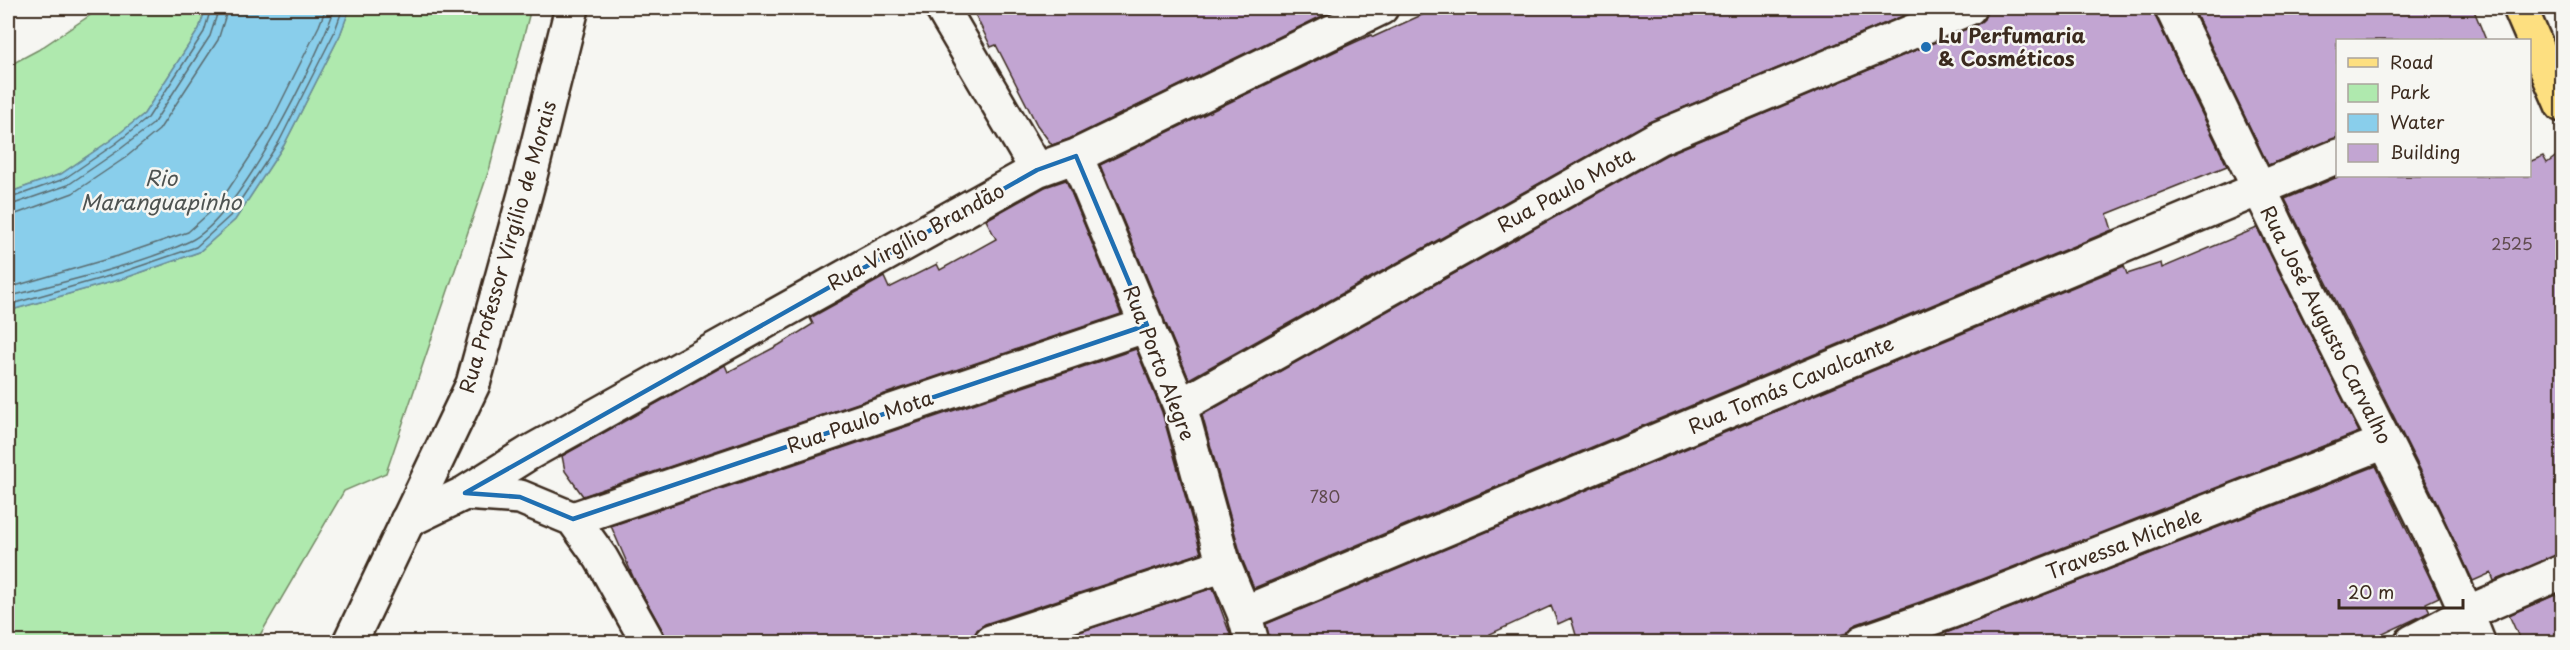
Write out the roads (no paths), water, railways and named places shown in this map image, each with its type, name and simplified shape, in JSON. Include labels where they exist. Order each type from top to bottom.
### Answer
[{"type":"main road","points":[[2520,8],[2529,39]]},
{"type":"main road","points":[[2531,47],[2538,72],[2562,105]]},
{"type":"street","name":"Rua Professor Virgílio de Morais","points":[[350,642],[473,384],[530,176],[572,8]]},
{"type":"street","points":[[942,8],[1037,170]]},
{"type":"street","name":"Rua Virgílio Brandão","points":[[407,521],[465,493],[539,448],[1037,170],[1076,156],[1381,8]]},
{"type":"street","name":"Rua Paulo Mota","points":[[1180,406],[1658,138],[1969,8]]},
{"type":"street","name":"Rua José Augusto Carvalho","points":[[2172,8],[2258,189],[2385,442],[2473,628]]},
{"type":"street","name":"Rua Porto Alegre","points":[[1076,156],[1180,406],[1224,565],[1248,628]]},
{"type":"street","name":"Rua Tomás Cavalcante","points":[[1248,628],[2336,156]]},
{"type":"street","name":"Rua Paulo Mota","points":[[573,519],[1147,326]]},
{"type":"street","name":"Travessa Michele","points":[[1863,642],[1952,611],[2385,442]]},
{"type":"street","points":[[465,493],[520,497],[573,519],[601,558],[648,642]]},
{"type":"street","points":[[991,642],[1224,565]]},
{"type":"street","points":[[2412,642],[2473,628],[2562,572]]},
{"type":"water","name":"Rio Maranguapinho","points":[[206,8],[350,8],[340,35],[284,145],[235,220],[199,252],[125,278],[8,311],[8,193],[61,174],[144,114],[199,29]]},
{"type":"place","name":"Lu Perfumaria & Cosméticos","points":[[1926,47]]}]
